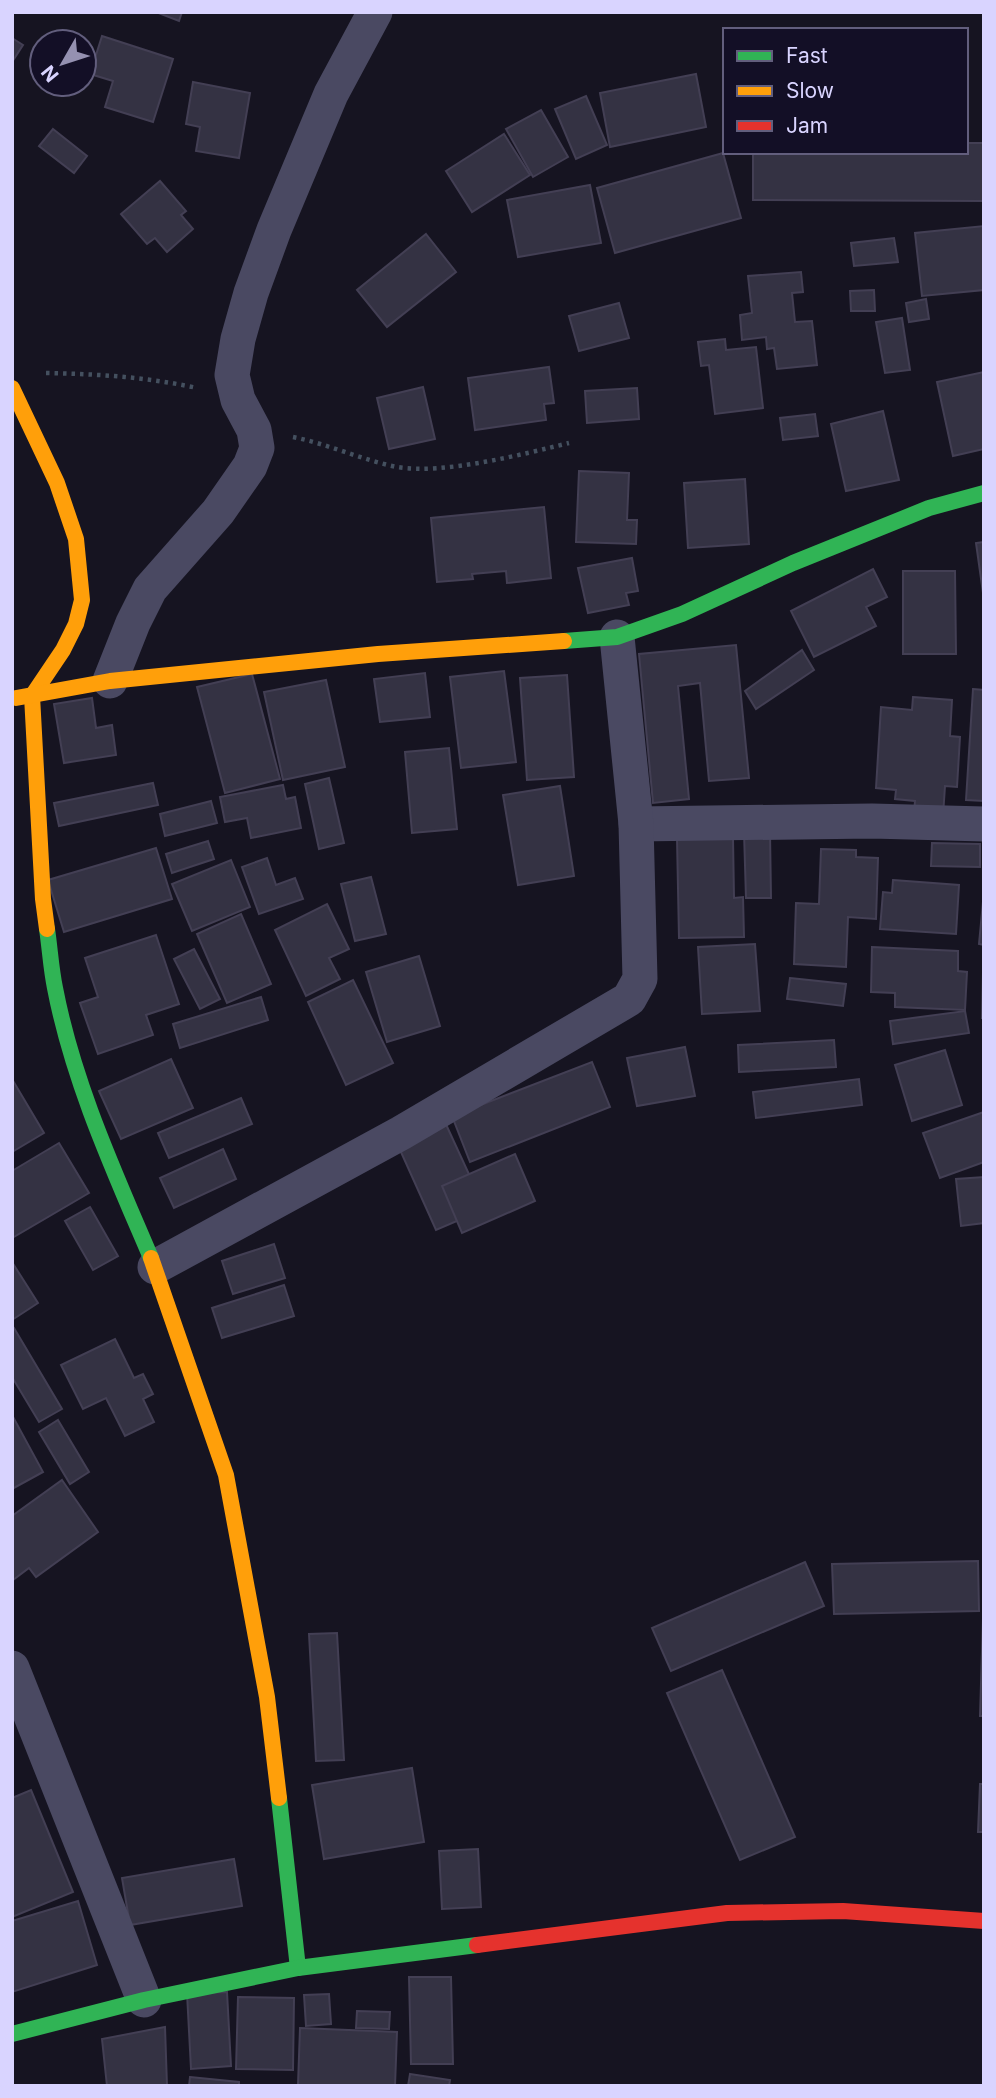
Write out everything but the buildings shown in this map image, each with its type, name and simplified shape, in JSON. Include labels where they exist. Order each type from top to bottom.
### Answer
[{"type":"street","points":[[110,681],[150,589],[218,512],[250,466],[257,448],[254,430],[238,400],[232,375],[238,340],[251,293],[274,230],[331,94],[375,12]]},
{"type":"street","points":[[12,387],[57,483],[76,539],[82,600],[76,624],[63,650],[32,696],[43,898],[55,989],[75,1065],[111,1164],[155,1267],[226,1475],[267,1697],[298,1968]]},
{"type":"street","points":[[12,699],[110,681],[378,654],[617,637],[682,614],[793,563],[929,508],[984,493]]},
{"type":"street","points":[[155,1267],[401,1133],[629,999],[640,979],[636,824],[617,637]]},
{"type":"street","points":[[636,824],[873,821],[984,824]]},
{"type":"street","points":[[12,1668],[144,2000]]},
{"type":"street","points":[[12,2034],[144,2000],[298,1968],[727,1913],[843,1911],[984,1921]]},
{"type":"path","points":[[35,373],[165,381],[238,400]]},
{"type":"path","points":[[254,430],[296,437],[400,467],[433,468],[480,462],[569,443]]},
{"type":"traffic: fast","points":[[564,641],[617,637],[682,614],[793,563],[929,508],[984,493]]},
{"type":"traffic: fast","points":[[47,929],[52,974],[72,1058],[96,1126],[151,1258]]},
{"type":"traffic: fast","points":[[279,1798],[298,1968]]},
{"type":"traffic: fast","points":[[12,2034],[144,2000],[298,1968],[477,1945]]},
{"type":"traffic: slow","points":[[12,388],[57,483],[76,539],[82,600],[76,624],[63,650],[32,696],[47,929]]},
{"type":"traffic: slow","points":[[16,698],[110,681],[378,654],[564,641]]},
{"type":"traffic: slow","points":[[151,1258],[226,1475],[267,1697],[279,1798]]},
{"type":"traffic: jam","points":[[477,1945],[727,1913],[843,1911],[984,1921]]}]
